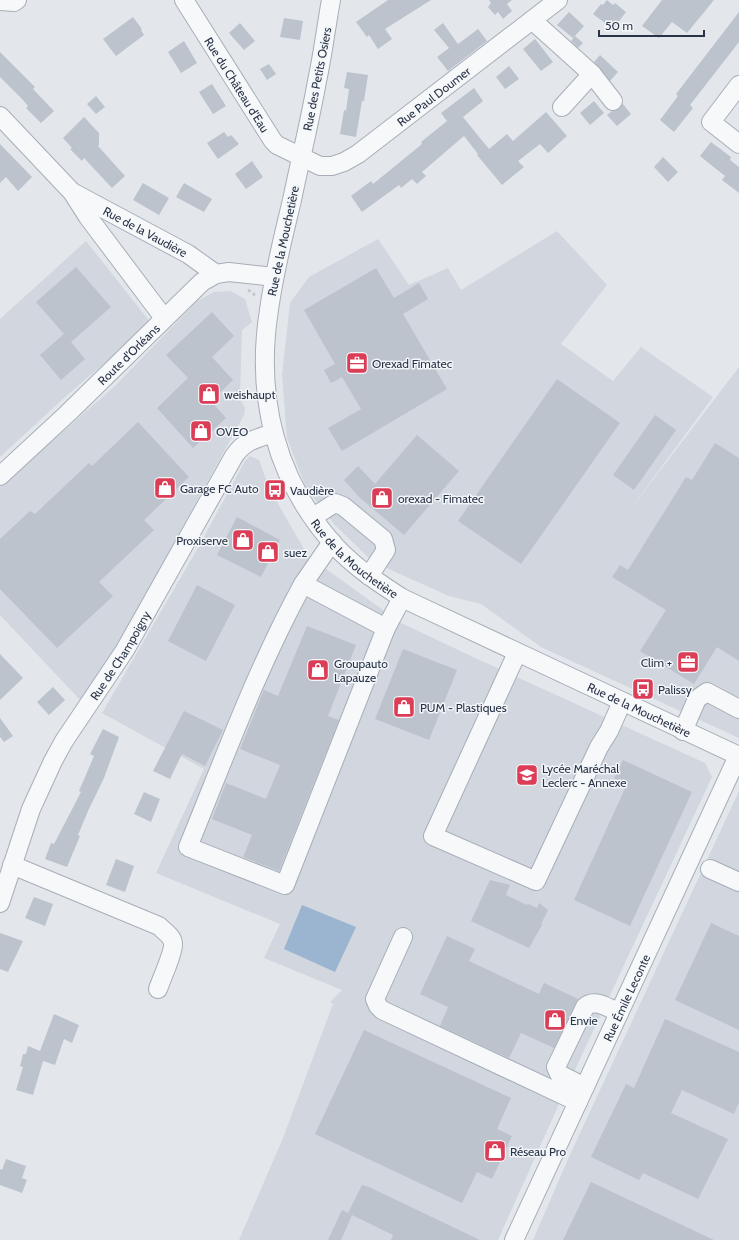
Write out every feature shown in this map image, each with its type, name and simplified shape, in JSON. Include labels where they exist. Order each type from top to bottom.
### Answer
[{"type":"street","points":[[0,1],[14,2],[17,0]]},
{"type":"street","name":"Rue du Château d'Eau","points":[[184,0],[268,136],[277,145],[301,157]]},
{"type":"street","name":"Rue des Petits Osiers","points":[[301,157],[318,80],[331,0]]},
{"type":"street","name":"Rue Paul Doumer","points":[[301,157],[320,166],[332,166],[344,162],[358,154],[558,0]]},
{"type":"street","points":[[532,20],[592,74],[612,101]]},
{"type":"street","points":[[562,107],[592,74]]},
{"type":"street","points":[[739,85],[711,122],[739,144]]},
{"type":"street","name":"Rue de la Vaudière","points":[[0,116],[72,192],[88,216],[164,318]]},
{"type":"street","name":"Rue de la Mouchetière","points":[[301,157],[274,277],[268,312],[264,360],[266,392],[273,433],[291,480],[312,517],[332,542],[355,565],[402,598],[739,756]]},
{"type":"street","name":"Rue de la Vaudière","points":[[72,192],[188,254],[216,274]]},
{"type":"street","name":"Route d'Orléans","points":[[0,476],[62,419],[196,286],[216,274],[229,272],[274,277]]},
{"type":"street","name":"Rue de Champoigny","points":[[0,903],[31,809],[64,741],[125,650],[239,448],[246,442],[273,433]]},
{"type":"street","points":[[312,517],[335,503],[343,506],[383,539],[386,550],[369,576]]},
{"type":"street","points":[[332,542],[303,584],[291,606],[253,688],[188,847],[285,885],[386,628],[402,598]]},
{"type":"street","points":[[303,584],[386,628]]},
{"type":"street","points":[[517,653],[433,836],[536,881],[599,747],[609,731],[622,702]]},
{"type":"street","points":[[683,731],[697,699],[706,692],[739,709]]},
{"type":"street","name":"Rue Émile Leconte","points":[[514,1240],[739,756]]},
{"type":"street","points":[[12,866],[159,926],[169,935],[173,944],[172,952],[158,989]]},
{"type":"street","points":[[710,869],[739,882]]},
{"type":"street","points":[[403,937],[375,999],[378,1006],[382,1010],[581,1095]]},
{"type":"street","points":[[581,1095],[559,1074],[556,1066],[585,1007],[589,1004],[598,1003],[619,1013]]},
{"type":"path","points":[[243,287],[254,294],[255,301]]},
{"type":"shaded area","points":[[557,231],[607,285],[561,344],[613,381],[641,347],[713,397],[624,518],[739,367],[739,738],[541,647],[481,604],[449,596],[373,562],[335,525],[306,488],[287,438],[282,375],[290,303],[309,277],[378,239],[409,285],[448,268],[461,290]]},
{"type":"shaded area","points":[[86,241],[151,323],[65,397],[0,457],[0,319]]},
{"type":"shaded area","points":[[231,291],[245,299],[252,322],[242,330],[240,399],[245,408],[244,415],[120,641],[83,703],[0,615],[0,487],[116,385],[197,301],[214,292]]},
{"type":"shaded area","points":[[250,456],[259,460],[269,488],[308,556],[401,623],[705,763],[712,777],[559,1104],[498,1240],[239,1240],[283,1138],[333,1004],[330,1002],[342,990],[264,958],[280,924],[156,873],[204,769],[102,713],[199,546],[245,461]]},
{"type":"shaded area","points":[[739,791],[739,1240],[533,1240],[568,1159]]},
{"type":"water","points":[[302,905],[356,927],[335,972],[284,949]]},
{"type":"building","points":[[388,0],[431,0],[385,29],[392,39],[378,49],[369,35],[367,37],[356,22]]},
{"type":"building","points":[[489,0],[512,0],[507,4],[512,11],[503,19],[498,12],[495,15],[488,7],[491,3]]},
{"type":"building","points":[[607,0],[613,5],[615,3],[626,12],[613,29],[593,14],[601,4],[603,5]]},
{"type":"building","points":[[662,0],[714,0],[687,33],[672,22],[659,38],[642,26]]},
{"type":"building","points":[[569,12],[584,26],[573,38],[557,25]]},
{"type":"building","points":[[739,12],[739,42],[690,105],[693,108],[674,132],[660,120],[678,96],[676,94]]},
{"type":"building","points":[[133,17],[142,29],[141,30],[144,35],[116,56],[103,39]]},
{"type":"building","points":[[284,18],[303,21],[300,40],[280,37]]},
{"type":"building","points":[[240,23],[255,41],[244,50],[229,33]]},
{"type":"building","points":[[443,23],[458,44],[478,29],[487,41],[448,71],[437,57],[449,48],[434,30]]},
{"type":"building","points":[[575,36],[583,43],[578,48],[571,41]]},
{"type":"building","points":[[535,39],[553,62],[541,71],[523,49]]},
{"type":"building","points":[[184,41],[197,63],[181,73],[168,52]]},
{"type":"building","points":[[0,52],[35,87],[33,89],[54,111],[41,123],[26,108],[28,106],[23,100],[0,77]]},
{"type":"building","points":[[600,55],[618,72],[610,81],[594,62]]},
{"type":"building","points":[[269,64],[276,74],[267,80],[260,69]]},
{"type":"building","points":[[509,66],[519,79],[505,89],[496,77]]},
{"type":"building","points":[[347,72],[368,75],[356,137],[340,134],[344,110],[346,111],[349,89],[344,88]]},
{"type":"building","points":[[212,84],[226,106],[213,114],[199,92]]},
{"type":"building","points":[[474,88],[483,101],[463,117],[489,149],[507,134],[513,141],[546,112],[567,136],[548,153],[540,144],[518,161],[524,167],[502,185],[477,155],[478,154],[464,136],[422,172],[426,176],[417,184],[412,179],[401,188],[399,185],[362,212],[351,196],[371,181],[373,184],[422,144],[421,142],[447,121],[441,113]]},
{"type":"building","points":[[96,96],[105,107],[96,114],[87,104]]},
{"type":"building","points":[[594,101],[604,113],[590,125],[580,113]]},
{"type":"building","points":[[623,104],[631,114],[617,126],[607,115],[612,111],[619,109]]},
{"type":"building","points":[[84,117],[99,133],[98,146],[125,176],[112,188],[84,158],[82,161],[70,149],[72,148],[63,138]]},
{"type":"building","points":[[224,132],[228,137],[231,135],[239,144],[218,159],[207,143]]},
{"type":"building","points":[[711,142],[731,157],[730,160],[739,167],[739,193],[722,180],[725,176],[700,156]]},
{"type":"building","points":[[0,144],[32,177],[18,191],[6,177],[0,183]]},
{"type":"building","points":[[663,157],[678,172],[668,182],[654,167]]},
{"type":"building","points":[[252,161],[263,177],[246,189],[235,174]]},
{"type":"building","points":[[143,183],[169,198],[159,215],[133,200]]},
{"type":"building","points":[[184,183],[212,199],[204,212],[176,197]]},
{"type":"building","points":[[76,267],[111,307],[71,342],[85,359],[61,380],[40,355],[64,334],[36,302]]},
{"type":"building","points":[[376,268],[394,298],[419,283],[428,299],[403,314],[447,389],[342,451],[328,428],[361,409],[342,377],[331,383],[324,370],[335,364],[304,310]]},
{"type":"building","points":[[212,312],[234,336],[212,357],[233,380],[211,401],[226,418],[193,448],[157,408],[188,378],[166,355]]},
{"type":"building","points":[[557,379],[620,423],[521,564],[458,521]]},
{"type":"building","points":[[655,415],[676,430],[634,490],[613,475]]},
{"type":"building","points":[[138,422],[189,477],[144,520],[154,530],[99,582],[113,596],[57,648],[0,589],[0,539],[30,511],[35,514],[89,463],[92,466]]},
{"type":"building","points":[[417,435],[459,471],[404,535],[359,497],[344,480],[358,466],[375,484]]},
{"type":"building","points":[[715,443],[739,458],[739,661],[717,647],[694,684],[640,651],[666,610],[612,577],[620,565],[628,570],[686,477],[692,480]]},
{"type":"building","points":[[237,517],[280,540],[261,577],[217,555]]},
{"type":"building","points":[[197,585],[235,605],[206,661],[168,641]]},
{"type":"building","points":[[307,626],[356,645],[328,716],[339,720],[279,871],[243,857],[252,835],[212,819],[226,783],[266,799],[280,765],[240,749],[264,690],[278,696]]},
{"type":"building","points":[[403,649],[457,670],[429,740],[375,719]]},
{"type":"building","points":[[0,654],[23,678],[0,700]]},
{"type":"building","points":[[53,687],[65,700],[49,715],[37,702]]},
{"type":"building","points":[[184,711],[223,730],[205,766],[182,754],[170,779],[153,771]]},
{"type":"building","points":[[0,718],[13,736],[4,742],[0,737]]},
{"type":"building","points":[[103,729],[119,737],[104,778],[78,835],[80,836],[67,867],[45,859],[51,843],[54,844],[81,792],[79,791],[94,756],[90,754]]},
{"type":"building","points":[[623,760],[692,792],[630,926],[574,900],[627,784],[614,779]]},
{"type":"building","points":[[144,792],[160,799],[151,822],[134,814]]},
{"type":"building","points":[[116,859],[134,866],[125,892],[106,885]]},
{"type":"building","points":[[490,880],[510,885],[506,895],[537,908],[539,903],[548,910],[541,924],[542,925],[529,948],[471,921]]},
{"type":"building","points":[[34,897],[53,904],[45,926],[25,918]]},
{"type":"building","points":[[711,923],[739,936],[739,1030],[675,1000]]},
{"type":"building","points":[[0,933],[23,941],[8,972],[0,969]]},
{"type":"building","points":[[447,936],[475,949],[469,961],[539,994],[544,983],[578,999],[554,1048],[521,1033],[509,1058],[440,1026],[448,1007],[420,994]]},
{"type":"building","points":[[54,1014],[79,1025],[72,1043],[64,1039],[55,1065],[43,1061],[33,1095],[16,1090],[23,1067],[20,1066],[23,1054],[26,1054],[28,1046],[40,1051]]},
{"type":"building","points":[[665,1019],[739,1052],[739,1102],[734,1114],[682,1090],[671,1113],[728,1139],[698,1199],[643,1173],[639,1180],[591,1157],[626,1084],[634,1088]]},
{"type":"building","points":[[364,1030],[511,1098],[497,1129],[512,1136],[492,1179],[477,1172],[462,1203],[315,1134]]},
{"type":"building","points":[[6,1159],[26,1166],[22,1178],[27,1180],[22,1193],[0,1185],[0,1169],[2,1170]]},
{"type":"building","points":[[591,1182],[714,1240],[563,1240]]},
{"type":"building","points":[[362,1185],[480,1240],[391,1240],[393,1235],[352,1215],[341,1240],[328,1240],[342,1210],[348,1213]]},
{"type":"place","name":"Orexad Fimatec","points":[[357,363]]},
{"type":"place","name":"weishaupt","points":[[209,394]]},
{"type":"place","name":"OVEO","points":[[201,431]]},
{"type":"place","name":"Garage FC Auto","points":[[165,488]]},
{"type":"place","name":"Vaudière","points":[[275,490]]},
{"type":"place","name":"orexad - Fimatec","points":[[382,498]]},
{"type":"place","name":"Proxiserve","points":[[243,540]]},
{"type":"place","name":"suez","points":[[268,552]]},
{"type":"place","name":"Clim +","points":[[688,662]]},
{"type":"place","name":"Groupauto Lapauze","points":[[318,670]]},
{"type":"place","name":"Palissy","points":[[643,689]]},
{"type":"place","name":"PUM - Plastiques","points":[[404,707]]},
{"type":"place","name":"Lycée Maréchal Leclerc - Annexe","points":[[527,775]]},
{"type":"place","name":"Envie","points":[[555,1020]]},
{"type":"place","name":"Réseau Pro","points":[[495,1151]]}]
